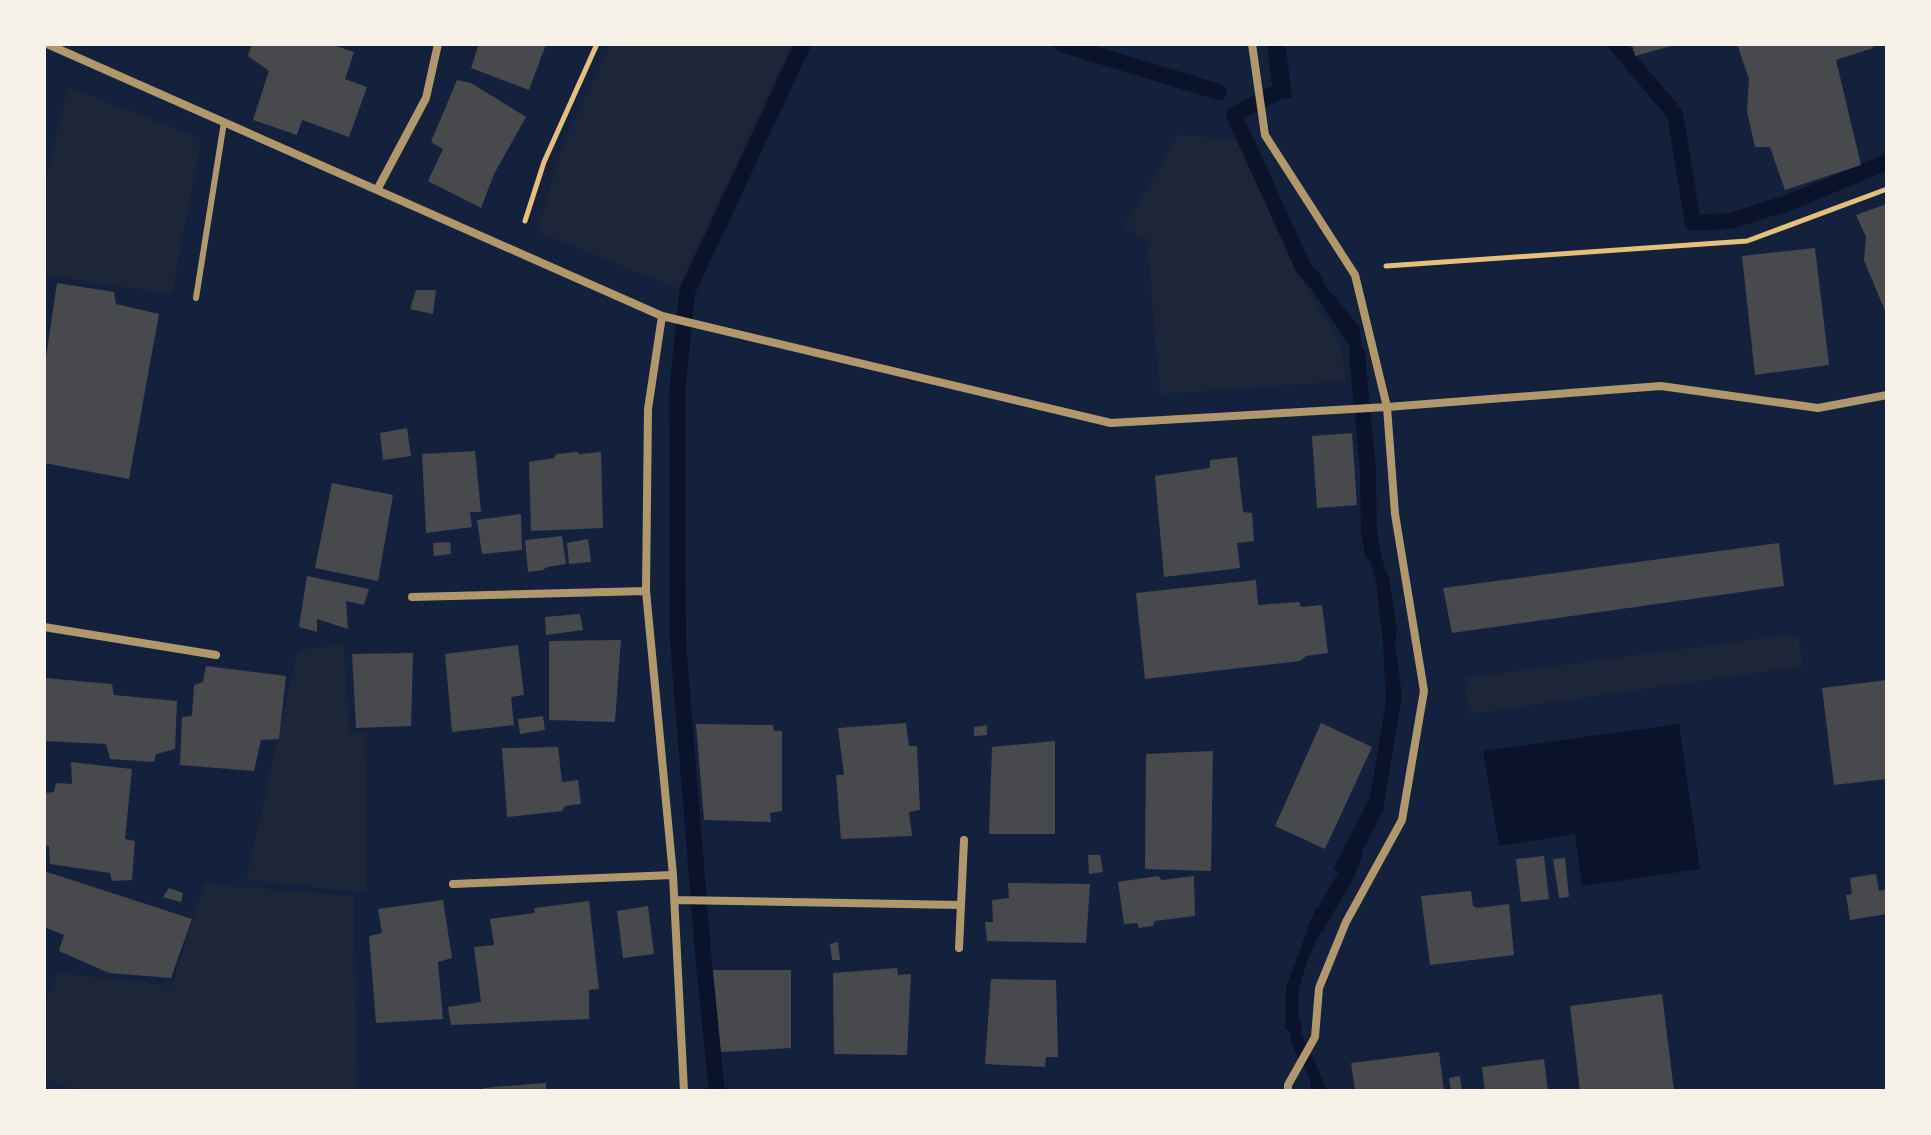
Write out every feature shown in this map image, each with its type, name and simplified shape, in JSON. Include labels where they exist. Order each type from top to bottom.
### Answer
[{"type":"street","points":[[47,44],[662,316],[1111,423],[1387,407],[1661,386],[1818,408],[1887,395]]},
{"type":"street","points":[[377,190],[426,98],[438,44]]},
{"type":"street","points":[[1252,44],[1265,135],[1355,275],[1387,407],[1395,514],[1424,691],[1402,820],[1346,922],[1319,988],[1315,1037],[1288,1085],[1288,1091]]},
{"type":"street","points":[[662,316],[648,409],[646,591],[675,900],[684,1091]]},
{"type":"street","points":[[412,597],[646,591]]},
{"type":"street","points":[[44,627],[216,655]]},
{"type":"street","points":[[959,948],[964,840]]},
{"type":"street","points":[[453,884],[673,875]]},
{"type":"street","points":[[675,900],[960,905]]},
{"type":"lane","points":[[196,298],[224,122]]},
{"type":"path","points":[[515,251],[544,162],[597,44]]},
{"type":"path","points":[[1351,269],[1747,241],[1887,189]]},
{"type":"shaded area","points":[[611,44],[792,44],[678,289],[537,231],[564,142]]},
{"type":"shaded area","points":[[1267,44],[1285,44],[1292,98],[1274,100]]},
{"type":"shaded area","points":[[68,87],[201,139],[172,294],[44,275],[44,185]]},
{"type":"shaded area","points":[[1179,135],[1239,140],[1293,266],[1339,340],[1346,381],[1160,394],[1147,239],[1124,227]]},
{"type":"shaded area","points":[[1307,264],[1359,326],[1365,373],[1356,373],[1350,347],[1299,269]]},
{"type":"shaded area","points":[[1373,531],[1389,578],[1402,696],[1383,810],[1349,878],[1333,870],[1370,797],[1386,701],[1376,581],[1363,537]]},
{"type":"shaded area","points":[[1798,634],[1803,666],[1470,714],[1464,678]]},
{"type":"shaded area","points":[[344,645],[349,733],[367,734],[366,893],[246,880],[298,650]]},
{"type":"shaded area","points":[[1679,724],[1700,869],[1582,886],[1575,834],[1499,846],[1483,751]]},
{"type":"shaded area","points":[[204,884],[354,896],[357,1091],[79,1091],[44,1078],[44,1004],[59,973],[172,986]]},
{"type":"shaded area","points":[[1316,907],[1328,913],[1299,989],[1298,1020],[1302,1022],[1301,1034],[1326,1091],[1311,1091],[1308,1074],[1293,1048],[1290,1031],[1285,1029],[1286,987]]},
{"type":"building","points":[[252,44],[330,44],[354,52],[345,79],[367,87],[349,137],[302,120],[297,135],[253,120],[269,71],[248,56]]},
{"type":"building","points":[[479,44],[546,44],[529,90],[471,68]]},
{"type":"building","points":[[1632,44],[1675,44],[1675,45],[1635,56]]},
{"type":"building","points":[[1737,44],[1872,44],[1873,48],[1836,60],[1861,165],[1785,190],[1770,147],[1755,147],[1747,111],[1749,79]]},
{"type":"building","points":[[457,80],[471,83],[526,117],[494,174],[481,208],[428,181],[443,149],[431,142]]},
{"type":"building","points":[[1887,204],[1887,316],[1864,260],[1866,237],[1856,215]]},
{"type":"building","points":[[1815,248],[1829,365],[1755,375],[1742,256]]},
{"type":"building","points":[[57,283],[114,292],[116,304],[159,314],[129,479],[44,463],[44,371]]},
{"type":"building","points":[[416,290],[436,290],[433,314],[410,309]]},
{"type":"building","points":[[407,428],[411,456],[383,460],[380,433]]},
{"type":"building","points":[[1352,433],[1357,505],[1317,508],[1312,436]]},
{"type":"building","points":[[475,451],[481,512],[470,512],[472,527],[426,533],[422,454]]},
{"type":"building","points":[[577,452],[601,452],[603,528],[531,531],[529,462]]},
{"type":"building","points":[[1237,457],[1243,512],[1252,513],[1254,541],[1237,543],[1240,568],[1164,577],[1155,476],[1210,468],[1210,460]]},
{"type":"building","points":[[332,483],[393,495],[378,581],[315,568]]},
{"type":"building","points":[[521,514],[522,550],[482,554],[477,520]]},
{"type":"building","points":[[562,536],[566,564],[528,572],[525,540]]},
{"type":"building","points":[[588,539],[591,562],[569,564],[567,543]]},
{"type":"building","points":[[450,542],[451,554],[434,556],[433,543]]},
{"type":"building","points":[[1779,543],[1784,586],[1452,633],[1443,588]]},
{"type":"building","points":[[307,576],[369,589],[364,605],[346,601],[348,629],[317,619],[317,632],[299,627]]},
{"type":"building","points":[[1256,580],[1258,605],[1299,602],[1301,607],[1322,605],[1328,653],[1306,656],[1300,661],[1145,679],[1136,593]]},
{"type":"building","points":[[580,614],[583,630],[546,635],[545,617]]},
{"type":"building","points":[[621,640],[615,722],[549,720],[549,641]]},
{"type":"building","points":[[518,645],[524,695],[511,697],[514,725],[452,732],[445,654]]},
{"type":"building","points":[[413,653],[411,726],[356,728],[352,654]]},
{"type":"building","points":[[206,666],[286,676],[279,739],[261,740],[254,771],[180,765],[182,717],[192,716],[194,685],[203,682]]},
{"type":"building","points":[[44,678],[112,684],[114,695],[177,701],[175,749],[156,754],[154,762],[110,759],[106,744],[44,741]]},
{"type":"building","points":[[1887,680],[1887,779],[1834,785],[1822,688]]},
{"type":"building","points":[[543,716],[545,730],[520,734],[518,719]]},
{"type":"building","points":[[906,723],[909,746],[917,746],[920,810],[909,812],[912,836],[841,839],[836,775],[844,775],[838,728]]},
{"type":"building","points":[[1321,723],[1372,747],[1325,849],[1275,826]]},
{"type":"building","points":[[696,724],[773,725],[774,731],[782,731],[782,811],[770,813],[771,822],[704,820]]},
{"type":"building","points":[[987,725],[987,735],[974,736],[974,727]]},
{"type":"building","points":[[1055,741],[1055,834],[989,834],[992,747]]},
{"type":"building","points":[[558,747],[562,782],[578,780],[581,804],[565,806],[562,811],[507,817],[502,748]]},
{"type":"building","points":[[1213,751],[1211,871],[1145,869],[1146,754]]},
{"type":"building","points":[[71,762],[132,769],[125,839],[135,841],[132,880],[112,881],[110,873],[50,864],[49,846],[44,845],[44,793],[54,792],[56,783],[72,784]]},
{"type":"building","points":[[1088,855],[1100,855],[1103,872],[1089,874]]},
{"type":"building","points":[[1544,856],[1549,899],[1521,902],[1516,859]]},
{"type":"building","points":[[1565,858],[1569,897],[1559,898],[1553,859]]},
{"type":"building","points":[[44,871],[192,919],[171,978],[109,973],[59,951],[64,935],[44,927]]},
{"type":"building","points":[[1876,874],[1879,891],[1887,889],[1887,914],[1850,920],[1846,895],[1852,894],[1850,878]]},
{"type":"building","points":[[1158,876],[1162,880],[1194,876],[1195,916],[1155,921],[1153,926],[1139,928],[1137,923],[1124,924],[1118,882]]},
{"type":"building","points":[[1008,883],[1090,884],[1086,943],[987,941],[985,922],[993,922],[992,900],[1009,898]]},
{"type":"building","points":[[169,888],[183,893],[181,902],[163,897]]},
{"type":"building","points":[[1471,891],[1473,906],[1477,908],[1509,904],[1514,955],[1430,965],[1421,896]]},
{"type":"building","points":[[443,900],[452,958],[438,962],[443,1019],[376,1023],[369,936],[382,933],[378,909]]},
{"type":"building","points":[[589,901],[599,989],[589,990],[589,1019],[451,1025],[448,1007],[481,1002],[474,947],[494,945],[490,919],[535,913],[534,908]]},
{"type":"building","points":[[648,906],[654,954],[623,958],[617,911]]},
{"type":"building","points":[[838,942],[840,960],[832,960],[830,944]]},
{"type":"building","points":[[897,968],[898,975],[911,974],[907,1055],[834,1054],[833,973]]},
{"type":"building","points":[[713,970],[791,970],[791,1048],[721,1052]]},
{"type":"building","points":[[991,979],[1056,980],[1058,1057],[1046,1057],[1045,1067],[985,1064]]},
{"type":"building","points":[[1662,994],[1674,1091],[1580,1091],[1570,1006]]},
{"type":"building","points":[[1439,1052],[1444,1091],[1355,1091],[1351,1063]]},
{"type":"building","points":[[1544,1059],[1548,1091],[1485,1091],[1482,1067]]},
{"type":"building","points":[[1460,1076],[1462,1091],[1451,1091],[1449,1078]]},
{"type":"building","points":[[546,1083],[546,1091],[483,1091],[483,1088]]},
{"type":"waterway","points":[[717,1091],[678,642],[677,393],[687,292],[803,44]]},
{"type":"waterway","points":[[1061,44],[1219,92]]},
{"type":"waterway","points":[[1277,44],[1283,89],[1234,115],[1304,269],[1315,281]]},
{"type":"waterway","points":[[1616,44],[1675,114],[1693,223],[1730,221],[1788,203],[1887,162]]},
{"type":"waterway","points":[[1357,354],[1373,554]]},
{"type":"waterway","points":[[1316,927],[1354,856]]}]
